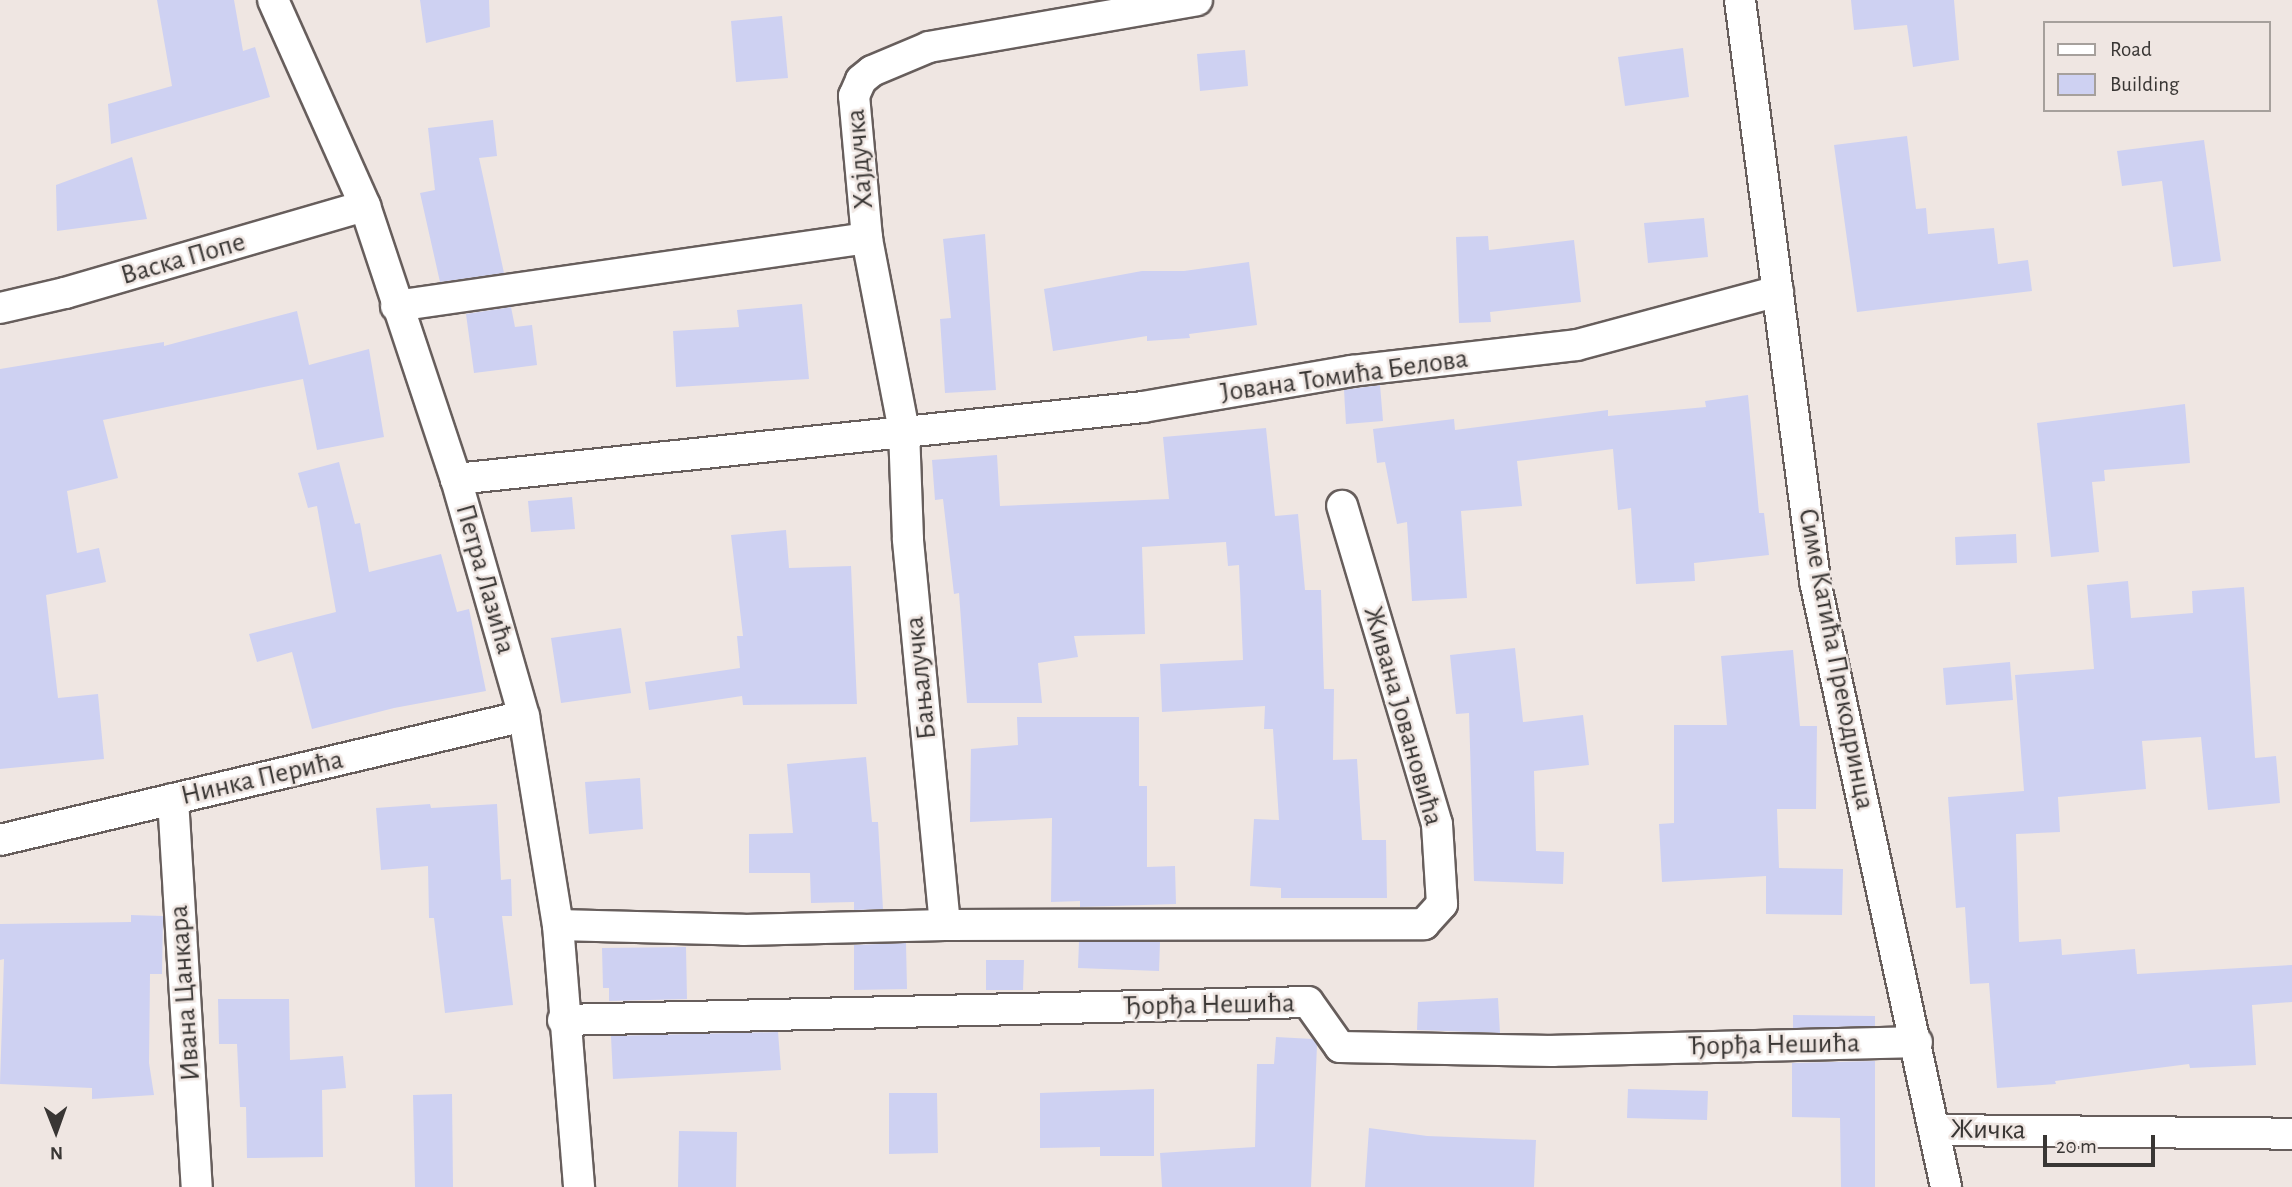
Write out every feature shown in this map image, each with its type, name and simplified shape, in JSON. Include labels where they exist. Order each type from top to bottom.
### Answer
[{"type":"street","name":"Петра Лазића","points":[[273,0],[365,206],[396,306],[456,479],[524,716],[558,925],[563,1020],[579,1187]]},
{"type":"street","name":"Хајдучка","points":[[396,306],[867,237],[854,96],[861,80],[872,71],[929,47],[1196,0]]},
{"type":"street","name":"Симе Катића Прекодринца","points":[[1740,0],[1815,581],[1937,1130],[1946,1187]]},
{"type":"street","name":"Васка Попе","points":[[0,308],[65,293],[365,206]]},
{"type":"street","name":"Бањалучка","points":[[867,237],[904,431],[908,539],[945,925]]},
{"type":"street","name":"Јована Томића Белова","points":[[456,479],[1143,407],[1352,371],[1577,345],[1778,291]]},
{"type":"street","name":"Живана Јовановића","points":[[945,925],[1424,924],[1442,904],[1437,824],[1342,506]]},
{"type":"street","name":"Нинка Перића","points":[[0,840],[524,716]]},
{"type":"street","name":"Ивана Цанкара","points":[[173,799],[197,1187]]},
{"type":"street","points":[[558,925],[743,930],[945,925]]},
{"type":"street","name":"Ђорђа Нешића","points":[[563,1020],[1308,1002],[1340,1047],[1552,1051],[1917,1042]]},
{"type":"street","name":"Жичка","points":[[1937,1130],[2292,1134]]},
{"type":"building","points":[[157,0],[234,0],[243,51],[255,47],[270,97],[111,144],[108,104],[172,86]]},
{"type":"building","points":[[420,0],[489,0],[490,27],[426,43]]},
{"type":"building","points":[[1851,0],[1954,0],[1959,60],[1913,67],[1907,25],[1854,30]]},
{"type":"building","points":[[782,16],[788,78],[736,82],[731,21]]},
{"type":"building","points":[[1683,48],[1689,97],[1625,106],[1618,57]]},
{"type":"building","points":[[1245,50],[1248,86],[1200,91],[1197,54]]},
{"type":"building","points":[[493,120],[497,156],[479,158],[504,273],[440,282],[420,193],[435,190],[428,128]]},
{"type":"building","points":[[1907,136],[1916,209],[1926,208],[1928,234],[1994,228],[1998,264],[2028,260],[2032,291],[1857,312],[1834,145]]},
{"type":"building","points":[[2204,140],[2221,261],[2173,267],[2162,181],[2122,186],[2117,151]]},
{"type":"building","points":[[132,157],[147,219],[57,231],[56,185]]},
{"type":"building","points":[[1704,218],[1708,257],[1648,263],[1644,223]]},
{"type":"building","points":[[985,234],[996,390],[945,393],[940,319],[951,318],[943,239]]},
{"type":"building","points":[[1488,236],[1489,250],[1574,240],[1581,302],[1490,312],[1491,322],[1459,323],[1456,237]]},
{"type":"building","points":[[1249,262],[1257,325],[1189,334],[1190,338],[1147,341],[1147,336],[1053,351],[1044,289],[1142,271],[1184,271]]},
{"type":"building","points":[[802,304],[809,379],[676,387],[673,331],[739,327],[737,310]]},
{"type":"building","points":[[511,307],[515,327],[532,325],[537,365],[474,373],[466,314]]},
{"type":"building","points":[[297,311],[309,365],[369,349],[384,437],[317,450],[303,379],[103,420],[118,478],[67,491],[77,553],[99,548],[106,582],[46,595],[58,698],[98,694],[104,759],[0,769],[0,369],[164,342],[164,346]]},
{"type":"building","points":[[1380,385],[1383,421],[1346,424],[1344,390]]},
{"type":"building","points":[[1748,395],[1759,513],[1764,513],[1769,555],[1694,563],[1695,581],[1636,584],[1631,508],[1618,510],[1613,449],[1517,461],[1522,506],[1461,511],[1467,598],[1412,601],[1407,522],[1397,524],[1385,462],[1377,463],[1373,429],[1454,419],[1455,430],[1608,410],[1608,416],[1706,407],[1705,401]]},
{"type":"building","points":[[2185,404],[2190,463],[2104,470],[2105,481],[2092,482],[2099,552],[2051,557],[2037,423]]},
{"type":"building","points":[[1266,428],[1275,516],[1298,514],[1305,590],[1321,590],[1324,689],[1334,689],[1333,760],[1357,759],[1362,840],[1386,840],[1387,898],[1281,898],[1281,888],[1250,886],[1254,819],[1279,820],[1273,729],[1264,729],[1265,706],[1162,712],[1160,664],[1243,660],[1239,565],[1228,566],[1226,542],[1142,547],[1145,634],[1074,636],[1078,657],[1038,663],[1042,703],[967,703],[959,593],[954,594],[943,499],[935,500],[932,460],[997,455],[1000,506],[1169,499],[1163,437]]},
{"type":"building","points":[[339,462],[355,524],[360,523],[369,572],[441,554],[457,612],[469,609],[486,691],[394,708],[312,729],[292,652],[257,662],[249,634],[336,612],[317,506],[308,508],[298,473]]},
{"type":"building","points":[[572,497],[575,529],[531,532],[528,501]]},
{"type":"building","points":[[786,530],[789,568],[851,566],[857,704],[743,705],[742,696],[649,710],[645,682],[740,668],[737,636],[743,636],[731,535]]},
{"type":"building","points":[[2016,534],[2017,563],[1956,565],[1955,537]]},
{"type":"building","points":[[2128,581],[2131,618],[2193,613],[2192,591],[2244,587],[2255,758],[2276,756],[2280,803],[2208,810],[2201,737],[2142,741],[2146,789],[2058,797],[2060,832],[2016,834],[2019,942],[2061,939],[2062,955],[2135,949],[2137,974],[2292,965],[2292,1002],[2252,1005],[2256,1065],[2190,1068],[2189,1064],[2055,1081],[2056,1084],[1997,1088],[1989,983],[1970,984],[1965,907],[1956,908],[1948,797],[2024,791],[2015,675],[2094,669],[2087,585]]},
{"type":"building","points":[[621,628],[631,693],[561,703],[551,638]]},
{"type":"building","points":[[1515,648],[1523,722],[1583,715],[1589,765],[1534,771],[1536,851],[1564,852],[1563,884],[1474,881],[1469,713],[1456,714],[1450,655]]},
{"type":"building","points":[[1793,650],[1800,726],[1817,726],[1816,809],[1777,809],[1779,868],[1843,869],[1842,915],[1766,914],[1766,876],[1662,882],[1659,824],[1674,823],[1674,725],[1727,725],[1721,656]]},
{"type":"building","points":[[2010,662],[2013,700],[1946,705],[1943,668]]},
{"type":"building","points":[[1017,717],[1139,717],[1139,786],[1147,786],[1147,867],[1175,866],[1176,904],[1080,907],[1080,901],[1051,902],[1052,818],[970,822],[971,749],[1018,745]]},
{"type":"building","points":[[866,757],[872,822],[878,822],[883,909],[854,910],[854,902],[811,903],[810,873],[749,873],[749,834],[793,833],[787,764]]},
{"type":"building","points":[[640,778],[643,829],[589,834],[585,782]]},
{"type":"building","points":[[430,804],[431,808],[497,804],[501,880],[511,879],[512,916],[502,916],[513,1005],[445,1013],[434,918],[429,918],[428,866],[381,870],[376,808]]},
{"type":"building","points":[[131,915],[163,916],[162,974],[150,974],[149,1063],[154,1095],[92,1099],[92,1088],[0,1084],[4,959],[0,960],[0,924],[131,922]]},
{"type":"building","points":[[1079,942],[1160,942],[1159,971],[1078,968]]},
{"type":"building","points":[[906,943],[907,989],[854,990],[854,945]]},
{"type":"building","points":[[686,947],[687,999],[609,1001],[609,988],[603,988],[602,948]]},
{"type":"building","points":[[986,960],[1024,960],[1023,990],[986,990]]},
{"type":"building","points":[[1498,998],[1500,1033],[1417,1030],[1418,1002]]},
{"type":"building","points":[[218,999],[289,999],[290,1060],[343,1056],[346,1088],[322,1090],[323,1157],[247,1158],[246,1107],[240,1107],[237,1044],[219,1044]]},
{"type":"building","points":[[1793,1015],[1875,1016],[1875,1026],[1793,1028]]},
{"type":"building","points":[[778,1032],[781,1070],[613,1079],[611,1036]]},
{"type":"building","points":[[1276,1037],[1313,1039],[1317,1045],[1311,1187],[1162,1187],[1160,1153],[1255,1147],[1257,1064],[1274,1064]]},
{"type":"building","points":[[1875,1061],[1875,1187],[1841,1187],[1840,1118],[1792,1117],[1792,1063]]},
{"type":"building","points":[[1154,1089],[1154,1156],[1100,1156],[1100,1147],[1040,1148],[1040,1093]]},
{"type":"building","points":[[1628,1089],[1708,1091],[1707,1120],[1627,1118]]},
{"type":"building","points":[[889,1093],[937,1093],[938,1153],[889,1154]]},
{"type":"building","points":[[452,1094],[453,1187],[415,1187],[413,1095]]},
{"type":"building","points":[[1369,1128],[1427,1136],[1536,1140],[1534,1187],[1365,1187]]},
{"type":"building","points":[[679,1131],[737,1132],[736,1187],[678,1187]]}]
